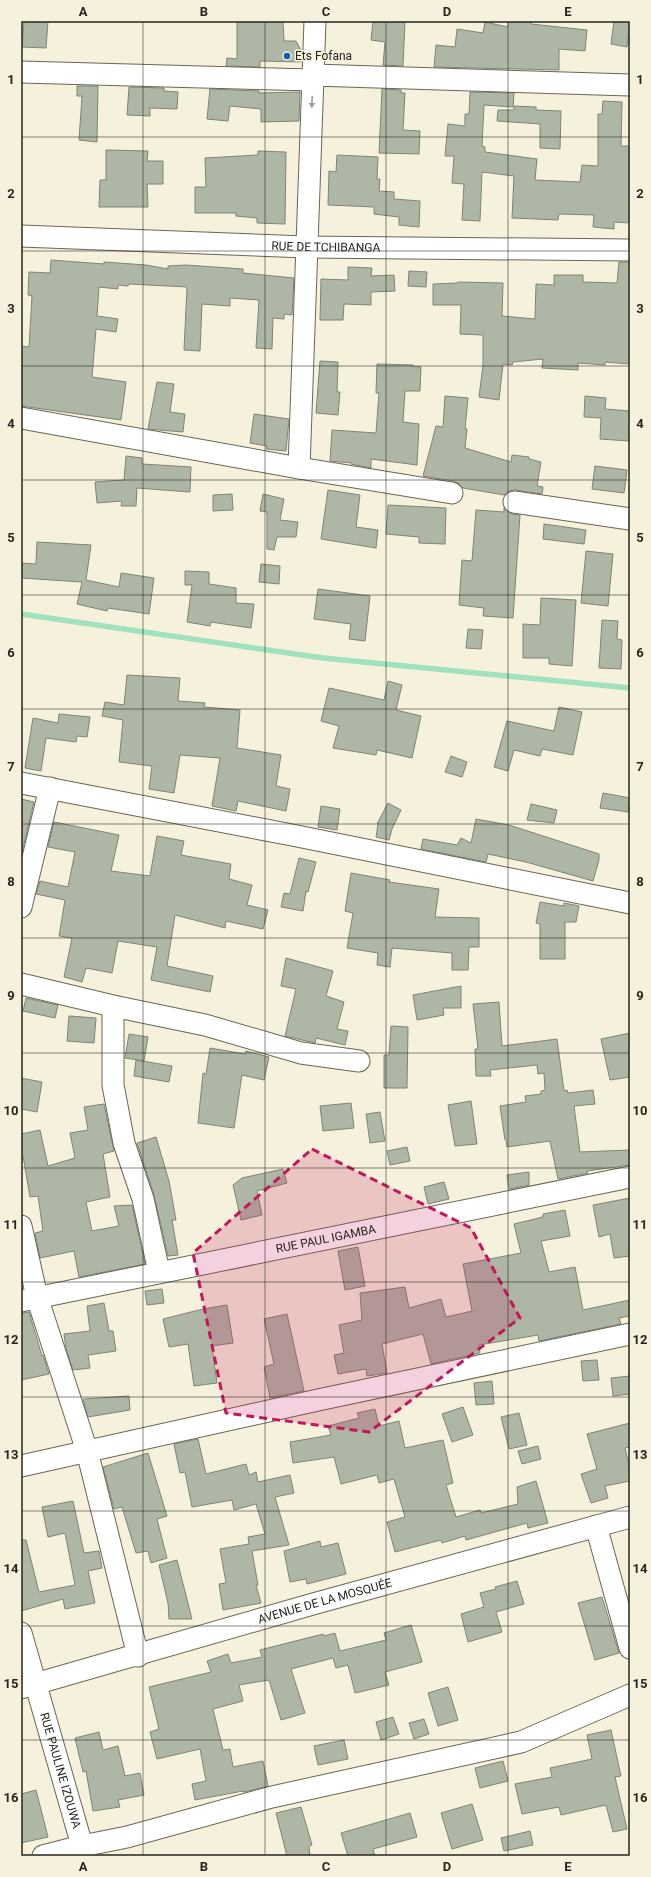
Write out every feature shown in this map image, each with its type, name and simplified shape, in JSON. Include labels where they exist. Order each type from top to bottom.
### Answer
[{"type":"street","points":[[299,468],[315,21]]},
{"type":"street","points":[[21,72],[313,77],[630,85]]},
{"type":"street","name":"RUE DE TCHIBANGA","points":[[21,236],[306,247],[630,250]]},
{"type":"street","points":[[21,418],[299,468],[452,493]]},
{"type":"street","points":[[514,502],[630,519]]},
{"type":"street","points":[[21,783],[292,835],[630,903]]},
{"type":"street","points":[[21,907],[50,788]]},
{"type":"street","points":[[21,984],[113,1006],[205,1025],[301,1053],[360,1061]]},
{"type":"street","points":[[113,1006],[113,1085],[124,1143],[143,1199],[159,1272]]},
{"type":"street","name":"RUE PAUL IGAMBA","points":[[29,1299],[630,1177]]},
{"type":"street","points":[[21,1226],[29,1299],[88,1451],[138,1656]]},
{"type":"street","points":[[21,1466],[318,1400],[630,1334]]},
{"type":"street","name":"AVENUE DE LA MOSQUÉE","points":[[28,1686],[138,1656],[313,1604],[630,1518]]},
{"type":"street","points":[[596,1526],[630,1648]]},
{"type":"street","name":"RUE PAULINE IZOUWA","points":[[21,1633],[28,1686],[83,1851]]},
{"type":"street","points":[[43,1856],[83,1851],[127,1837],[272,1797],[521,1742],[630,1695]]},
{"type":"highlighted area","points":[[312,1149],[471,1228],[520,1318],[369,1432],[226,1413],[193,1253]]},
{"type":"building","points":[[24,21],[48,21],[46,48],[22,47]]},
{"type":"building","points":[[237,21],[283,21],[284,41],[296,41],[301,50],[301,62],[260,61],[260,67],[226,66],[227,58],[237,59]]},
{"type":"building","points":[[373,21],[405,21],[403,66],[383,65],[385,42],[371,40]]},
{"type":"building","points":[[508,21],[531,21],[531,24],[587,30],[585,51],[559,49],[559,70],[434,67],[436,45],[455,47],[457,29],[483,33],[485,22],[508,27]]},
{"type":"building","points":[[614,21],[630,21],[627,47],[611,44]]},
{"type":"building","points":[[77,86],[98,86],[97,142],[79,140],[82,96],[77,96]]},
{"type":"building","points":[[129,87],[164,88],[164,91],[178,92],[177,109],[150,108],[150,116],[127,115]]},
{"type":"building","points":[[210,89],[259,91],[259,93],[300,92],[299,121],[261,122],[261,109],[230,106],[228,121],[207,119]]},
{"type":"building","points":[[382,89],[401,90],[401,93],[405,93],[403,130],[420,131],[419,154],[379,153]]},
{"type":"building","points":[[470,92],[514,93],[513,107],[484,105],[482,146],[485,147],[485,152],[537,159],[535,180],[580,182],[582,165],[598,166],[598,114],[602,114],[603,101],[622,102],[621,146],[630,146],[630,223],[614,222],[614,229],[593,227],[594,215],[559,214],[558,220],[512,218],[514,176],[482,172],[480,221],[462,220],[464,184],[452,183],[454,156],[445,156],[448,124],[465,126],[465,114],[469,114]]},
{"type":"building","points":[[514,106],[536,107],[536,110],[561,111],[560,149],[540,148],[540,124],[497,121],[498,110],[514,110]]},
{"type":"building","points":[[106,150],[148,151],[147,161],[163,161],[163,184],[147,184],[148,207],[99,207],[100,180],[106,180]]},
{"type":"building","points":[[258,151],[286,152],[285,224],[257,223],[257,218],[236,216],[236,213],[195,213],[195,187],[206,187],[205,158],[258,155]]},
{"type":"building","points":[[337,155],[378,157],[377,179],[380,179],[379,191],[394,192],[394,199],[420,201],[419,227],[399,225],[399,217],[374,214],[374,207],[328,205],[329,171],[336,172]]},
{"type":"building","points":[[51,260],[104,264],[104,262],[146,265],[168,269],[168,266],[186,265],[243,269],[243,273],[294,278],[292,315],[284,314],[284,319],[273,318],[272,349],[256,348],[259,300],[230,298],[230,306],[202,304],[200,351],[184,350],[187,287],[129,284],[128,286],[118,285],[118,289],[99,287],[97,316],[118,319],[116,332],[96,329],[92,377],[126,382],[121,420],[21,406],[21,346],[29,347],[32,296],[28,295],[29,272],[50,273]]},
{"type":"building","points":[[619,262],[630,262],[630,364],[605,362],[605,365],[578,363],[578,370],[542,368],[543,359],[513,362],[512,365],[503,364],[499,400],[479,397],[483,365],[483,335],[460,334],[461,305],[433,305],[433,284],[458,282],[503,283],[502,316],[535,319],[536,284],[554,285],[554,275],[583,275],[583,282],[617,283]]},
{"type":"building","points":[[348,267],[372,268],[371,276],[394,275],[395,291],[371,292],[371,305],[344,304],[343,320],[320,320],[321,279],[348,280]]},
{"type":"building","points":[[409,271],[427,272],[426,287],[408,286]]},
{"type":"building","points":[[320,361],[338,362],[337,392],[340,392],[338,415],[316,413]]},
{"type":"building","points":[[377,364],[413,365],[412,366],[421,367],[420,391],[405,391],[403,422],[419,424],[417,465],[371,459],[371,468],[351,464],[352,463],[330,461],[332,430],[376,433],[379,393],[376,393]]},
{"type":"building","points":[[157,382],[174,384],[170,412],[185,414],[183,432],[148,429]]},
{"type":"building","points":[[445,396],[468,398],[465,448],[511,462],[512,455],[529,457],[529,459],[541,462],[537,486],[543,487],[542,494],[515,490],[509,491],[504,495],[463,488],[454,481],[423,476],[436,426],[443,427]]},
{"type":"building","points":[[585,396],[606,398],[605,409],[630,411],[629,441],[600,439],[601,418],[584,417]]},
{"type":"building","points":[[254,414],[289,419],[286,451],[266,449],[267,446],[250,443]]},
{"type":"building","points":[[126,456],[142,458],[142,464],[191,467],[190,492],[137,488],[136,506],[121,506],[122,501],[97,503],[95,482],[124,480]]},
{"type":"building","points":[[595,466],[627,470],[624,493],[592,489]]},
{"type":"building","points":[[328,490],[360,495],[356,527],[378,530],[376,548],[321,539]]},
{"type":"building","points":[[232,494],[233,510],[213,511],[213,495]]},
{"type":"building","points":[[263,494],[284,499],[280,520],[298,522],[296,537],[277,537],[274,550],[267,549],[267,512],[260,511]]},
{"type":"building","points":[[388,505],[446,508],[445,544],[419,543],[419,537],[386,534]]},
{"type":"building","points":[[504,508],[512,514],[520,515],[513,618],[483,616],[484,608],[459,605],[462,560],[472,561],[476,510],[504,512]]},
{"type":"building","points":[[544,524],[586,530],[584,544],[543,539]]},
{"type":"building","points":[[37,542],[91,545],[86,580],[119,587],[121,573],[154,578],[149,614],[108,608],[107,611],[77,604],[82,582],[21,578],[21,563],[36,564]]},
{"type":"building","points":[[586,551],[613,554],[608,606],[581,603]]},
{"type":"building","points":[[261,564],[280,566],[279,584],[259,582]]},
{"type":"building","points":[[185,571],[209,572],[209,584],[236,588],[236,603],[254,604],[251,628],[211,622],[210,626],[187,622],[192,585],[185,585]]},
{"type":"building","points":[[318,589],[370,596],[365,641],[349,639],[351,624],[314,619]]},
{"type":"building","points":[[541,598],[576,600],[572,666],[549,664],[549,658],[523,658],[523,624],[540,625]]},
{"type":"building","points":[[602,620],[618,621],[617,639],[622,640],[621,669],[599,668]]},
{"type":"building","points":[[468,629],[483,630],[481,649],[466,648]]},
{"type":"building","points":[[127,675],[180,678],[178,701],[205,703],[204,707],[240,710],[237,748],[281,755],[276,786],[290,789],[286,811],[238,801],[236,811],[212,806],[220,758],[180,755],[174,793],[149,789],[152,766],[119,762],[123,720],[102,716],[105,702],[124,705]]},
{"type":"building","points":[[388,681],[402,685],[396,710],[421,716],[412,758],[377,750],[376,755],[333,748],[339,726],[321,721],[329,688],[384,700]]},
{"type":"building","points":[[559,707],[582,712],[573,755],[542,749],[540,756],[514,750],[508,771],[494,767],[507,721],[554,731]]},
{"type":"building","points":[[59,714],[90,717],[87,737],[77,736],[76,742],[46,738],[41,771],[25,768],[33,718],[58,723]]},
{"type":"building","points":[[451,756],[467,762],[462,777],[445,772]]},
{"type":"building","points":[[603,793],[630,798],[628,812],[600,808]]},
{"type":"building","points":[[21,799],[34,802],[21,856]]},
{"type":"building","points":[[388,803],[401,810],[392,829],[389,840],[376,837],[377,824]]},
{"type":"building","points":[[531,804],[557,810],[554,823],[527,820]]},
{"type":"building","points":[[321,806],[340,809],[337,830],[318,827]]},
{"type":"building","points":[[476,819],[509,825],[599,854],[599,860],[593,881],[526,862],[488,854],[486,862],[421,849],[423,839],[457,845],[461,838],[471,843]]},
{"type":"building","points":[[54,822],[119,835],[111,871],[150,876],[157,836],[184,841],[181,855],[231,864],[229,879],[252,885],[247,905],[268,910],[263,929],[226,921],[225,928],[175,915],[167,966],[213,976],[210,992],[151,980],[157,947],[118,941],[112,973],[86,968],[82,982],[64,977],[72,938],[59,936],[65,900],[36,894],[40,881],[68,887],[75,852],[48,847]]},
{"type":"building","points":[[299,858],[316,862],[308,892],[306,891],[303,911],[281,907],[284,893],[290,894]]},
{"type":"building","points":[[351,873],[390,880],[389,882],[439,889],[435,917],[479,918],[479,947],[469,947],[468,970],[452,970],[452,953],[392,948],[390,967],[377,965],[378,953],[347,948],[353,913],[345,911]]},
{"type":"building","points":[[540,902],[564,906],[564,903],[579,906],[576,922],[565,922],[565,959],[540,959],[540,924],[536,923]]},
{"type":"building","points":[[286,958],[333,971],[326,996],[344,1002],[337,1029],[348,1031],[345,1045],[316,1038],[315,1043],[285,1036],[296,989],[281,986]]},
{"type":"building","points":[[461,986],[461,1008],[443,1008],[444,1015],[417,1020],[413,995]]},
{"type":"building","points":[[26,998],[58,1005],[55,1018],[23,1011]]},
{"type":"building","points":[[499,1002],[502,1046],[557,1039],[564,1091],[567,1090],[568,1093],[593,1090],[595,1104],[574,1106],[580,1152],[630,1150],[630,1165],[587,1171],[588,1173],[558,1179],[550,1141],[507,1147],[500,1106],[526,1102],[525,1096],[541,1094],[541,1091],[545,1090],[544,1073],[538,1074],[537,1065],[490,1070],[491,1076],[476,1076],[475,1049],[478,1049],[473,1004]]},
{"type":"building","points":[[69,1016],[96,1018],[94,1043],[67,1041]]},
{"type":"building","points":[[391,1026],[408,1027],[407,1088],[384,1088],[384,1055],[389,1055]]},
{"type":"building","points":[[630,1033],[630,1077],[610,1080],[601,1039]]},
{"type":"building","points":[[129,1034],[148,1037],[144,1061],[125,1058]]},
{"type":"building","points":[[210,1048],[245,1054],[246,1051],[269,1057],[264,1080],[242,1075],[234,1128],[198,1123],[203,1073],[206,1074]]},
{"type":"building","points":[[136,1060],[172,1066],[169,1082],[134,1076]]},
{"type":"building","points":[[21,1078],[42,1082],[37,1112],[21,1109]]},
{"type":"building","points":[[471,1101],[477,1144],[455,1146],[448,1105]]},
{"type":"building","points":[[351,1103],[354,1128],[323,1131],[320,1106]]},
{"type":"building","points":[[104,1104],[114,1151],[103,1154],[110,1197],[86,1202],[92,1231],[119,1226],[114,1206],[132,1205],[145,1264],[79,1277],[74,1251],[40,1258],[35,1233],[43,1231],[38,1196],[30,1197],[23,1156],[21,1157],[21,1134],[40,1130],[48,1166],[75,1158],[70,1133],[88,1130],[84,1107]]},
{"type":"building","points":[[380,1112],[385,1141],[370,1143],[366,1114]]},
{"type":"building","points":[[156,1137],[169,1181],[176,1220],[172,1220],[178,1255],[168,1256],[154,1195],[137,1143]]},
{"type":"building","points":[[407,1147],[410,1161],[390,1165],[387,1151]]},
{"type":"building","points":[[283,1169],[287,1183],[257,1191],[262,1215],[241,1220],[233,1185],[242,1178]]},
{"type":"building","points":[[529,1172],[529,1185],[509,1189],[507,1175]]},
{"type":"building","points":[[444,1182],[449,1199],[428,1204],[424,1187]]},
{"type":"building","points":[[630,1198],[630,1256],[614,1258],[610,1234],[599,1237],[593,1205]]},
{"type":"building","points":[[565,1210],[570,1236],[541,1241],[549,1272],[575,1267],[583,1310],[630,1300],[630,1316],[619,1318],[621,1324],[539,1341],[538,1335],[479,1345],[480,1353],[431,1364],[423,1334],[382,1344],[387,1373],[367,1376],[366,1369],[338,1374],[334,1355],[344,1353],[339,1325],[362,1320],[360,1293],[405,1287],[409,1308],[441,1299],[446,1317],[472,1311],[463,1264],[521,1253],[514,1224],[543,1217],[543,1214]]},
{"type":"building","points":[[358,1247],[365,1286],[345,1290],[338,1251]]},
{"type":"building","points":[[162,1289],[164,1303],[147,1305],[145,1291]]},
{"type":"building","points":[[104,1303],[109,1331],[113,1331],[116,1351],[88,1355],[90,1368],[73,1370],[66,1349],[64,1334],[90,1331],[87,1306]]},
{"type":"building","points":[[227,1305],[233,1343],[212,1346],[217,1383],[194,1386],[188,1344],[169,1347],[163,1319],[203,1309]]},
{"type":"building","points":[[29,1312],[49,1374],[21,1380],[21,1313]]},
{"type":"building","points":[[287,1314],[304,1391],[270,1398],[264,1367],[274,1364],[264,1319]]},
{"type":"building","points":[[597,1360],[599,1380],[583,1381],[581,1361]]},
{"type":"building","points":[[630,1376],[630,1394],[613,1396],[611,1378]]},
{"type":"building","points":[[492,1381],[494,1404],[476,1405],[474,1383]]},
{"type":"building","points":[[129,1396],[130,1410],[88,1417],[83,1399]]},
{"type":"building","points":[[463,1407],[473,1435],[452,1442],[442,1414]]},
{"type":"building","points":[[375,1409],[379,1426],[399,1421],[405,1448],[443,1440],[453,1483],[446,1485],[456,1517],[480,1510],[481,1513],[518,1504],[517,1487],[536,1481],[548,1523],[528,1528],[527,1523],[466,1540],[465,1536],[442,1543],[441,1540],[395,1552],[387,1522],[405,1517],[394,1479],[379,1483],[377,1475],[341,1484],[334,1457],[293,1463],[290,1442],[331,1435],[328,1426],[359,1418],[357,1413]]},
{"type":"building","points":[[519,1413],[527,1445],[509,1449],[501,1417]]},
{"type":"building","points":[[630,1423],[630,1447],[625,1448],[630,1470],[630,1481],[605,1486],[608,1498],[591,1503],[581,1474],[597,1469],[587,1434]]},
{"type":"building","points":[[198,1439],[206,1474],[246,1464],[249,1475],[256,1472],[258,1482],[290,1475],[294,1493],[275,1497],[289,1545],[252,1551],[258,1585],[256,1585],[261,1603],[223,1610],[219,1584],[226,1583],[220,1549],[249,1544],[248,1537],[265,1534],[256,1504],[234,1510],[232,1500],[192,1507],[185,1472],[180,1473],[174,1444]]},
{"type":"building","points":[[538,1446],[541,1459],[522,1464],[518,1451]]},
{"type":"building","points":[[148,1453],[167,1516],[157,1519],[167,1558],[151,1563],[148,1551],[136,1553],[122,1507],[114,1509],[103,1467]]},
{"type":"building","points":[[73,1501],[84,1553],[99,1551],[102,1568],[88,1571],[95,1603],[65,1609],[63,1599],[21,1611],[21,1540],[26,1540],[39,1592],[75,1585],[65,1533],[48,1537],[42,1507]]},
{"type":"building","points":[[320,1541],[321,1547],[338,1543],[346,1574],[307,1584],[306,1579],[290,1582],[284,1551]]},
{"type":"building","points":[[177,1560],[192,1619],[169,1619],[168,1603],[159,1565]]},
{"type":"building","points":[[517,1581],[524,1604],[496,1612],[502,1632],[468,1642],[461,1614],[484,1607],[480,1593]]},
{"type":"building","points":[[602,1597],[619,1653],[595,1660],[578,1603]]},
{"type":"building","points":[[411,1625],[422,1662],[385,1672],[389,1685],[355,1693],[348,1665],[336,1668],[333,1658],[291,1669],[305,1713],[281,1720],[269,1680],[239,1685],[243,1701],[213,1709],[223,1750],[230,1749],[233,1767],[263,1761],[268,1786],[249,1791],[195,1800],[192,1784],[206,1781],[200,1749],[157,1759],[150,1732],[159,1729],[149,1687],[211,1672],[207,1661],[228,1654],[231,1663],[262,1657],[260,1650],[323,1634],[324,1636],[335,1633],[340,1651],[386,1640],[384,1633]]},
{"type":"building","points":[[448,1687],[458,1720],[438,1726],[428,1693]]},
{"type":"building","points":[[393,1717],[399,1734],[381,1740],[376,1722]]},
{"type":"building","points":[[424,1719],[429,1734],[414,1739],[409,1723]]},
{"type":"building","points":[[611,1730],[621,1776],[615,1777],[627,1829],[613,1832],[606,1805],[561,1815],[559,1807],[522,1814],[515,1784],[552,1777],[550,1768],[592,1759],[587,1735]]},
{"type":"building","points":[[99,1732],[103,1750],[118,1746],[125,1776],[140,1773],[144,1795],[118,1800],[120,1807],[93,1811],[86,1771],[83,1772],[75,1738]]},
{"type":"building","points":[[344,1740],[348,1759],[318,1765],[314,1746]]},
{"type":"building","points":[[503,1761],[508,1781],[480,1788],[475,1768]]},
{"type":"building","points":[[36,1790],[48,1837],[21,1843],[21,1794]]},
{"type":"building","points":[[472,1804],[483,1840],[452,1849],[441,1813]]},
{"type":"building","points":[[301,1807],[312,1845],[309,1846],[310,1856],[287,1856],[276,1813]]},
{"type":"building","points":[[410,1813],[417,1837],[373,1849],[375,1856],[348,1856],[341,1833]]},
{"type":"building","points":[[530,1831],[533,1845],[504,1851],[501,1838]]},
{"type":"waterway","points":[[21,614],[323,658],[630,688]]},
{"type":"place","name":"Ets Fofana","points":[[287,56]]}]
